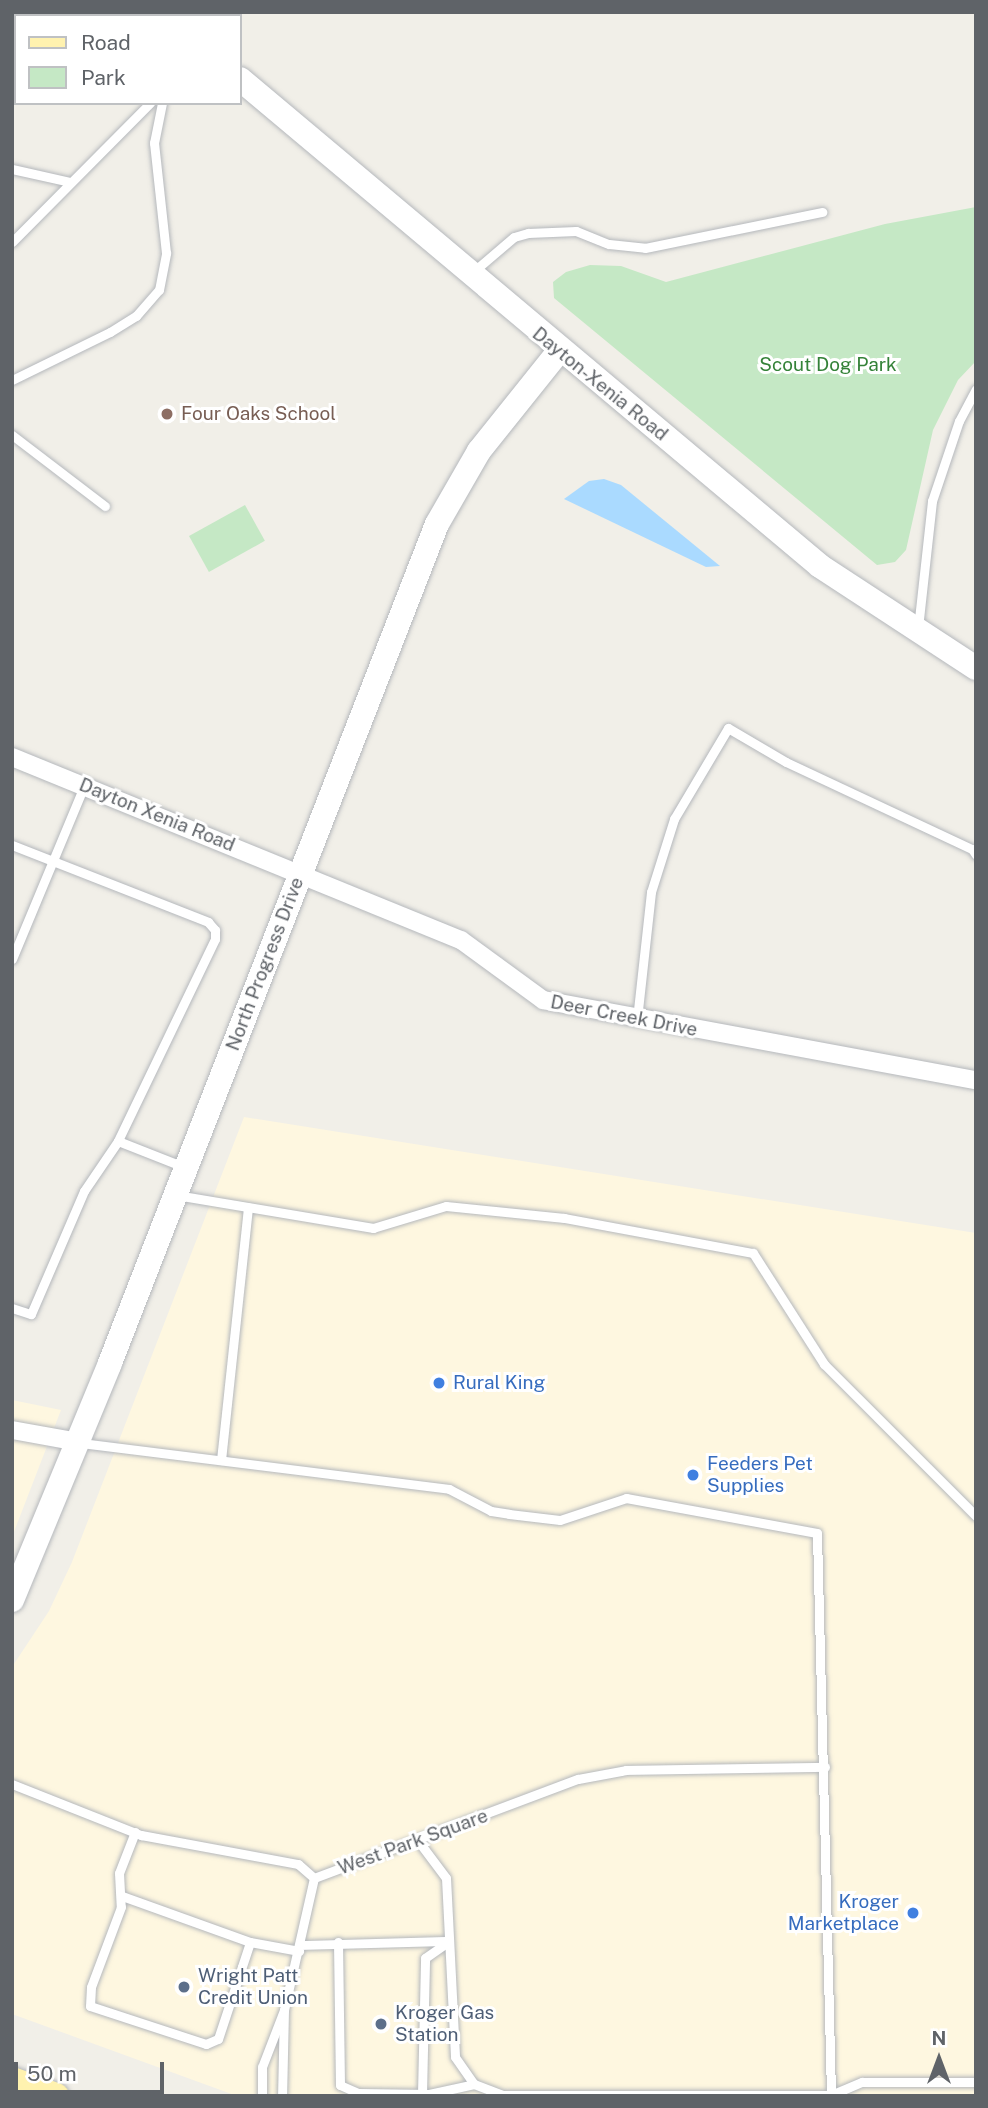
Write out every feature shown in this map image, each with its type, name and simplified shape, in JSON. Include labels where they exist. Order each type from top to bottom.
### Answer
[{"type":"main road","points":[[12,2080],[56,2096]]},
{"type":"street","name":"Dayton-Xenia Road","points":[[242,81],[559,351],[820,566],[917,633],[976,668]]},
{"type":"street","name":"North Progress Drive","points":[[12,1600],[78,1442],[437,524],[479,451],[559,351]]},
{"type":"street","name":"Dayton Xenia Road","points":[[12,757],[300,875]]},
{"type":"street","name":"Deer Creek Drive","points":[[300,875],[461,940],[543,1000],[637,1020],[975,1074]]},
{"type":"street","points":[[12,1430],[78,1442]]},
{"type":"lane","points":[[12,242],[148,105]]},
{"type":"lane","points":[[12,380],[110,332],[136,316],[159,290],[166,253],[154,143],[162,105]]},
{"type":"lane","points":[[12,169],[70,181]]},
{"type":"lane","points":[[470,274],[514,237],[528,233],[576,231],[609,244],[645,248],[822,212]]},
{"type":"lane","points":[[917,633],[932,501],[959,421],[976,389]]},
{"type":"lane","points":[[12,435],[105,506]]},
{"type":"lane","points":[[637,1020],[651,892],[674,819],[728,728],[786,762],[972,849],[976,855]]},
{"type":"lane","points":[[12,959],[84,786]]},
{"type":"lane","points":[[12,845],[208,922],[215,930],[215,939],[118,1141],[84,1191],[31,1314],[12,1308]]},
{"type":"lane","points":[[118,1141],[185,1168]]},
{"type":"lane","points":[[175,1195],[373,1228],[446,1206],[564,1218],[753,1253],[824,1364],[976,1516]]},
{"type":"lane","points":[[221,1460],[248,1207]]},
{"type":"lane","points":[[78,1442],[449,1489],[491,1511],[560,1520],[626,1498],[817,1533],[825,1768],[831,2095]]},
{"type":"lane","name":"West Park Square","points":[[12,1784],[135,1832],[298,1864],[314,1878],[419,1842],[578,1779],[626,1770],[825,1768]]},
{"type":"lane","points":[[135,1832],[119,1872],[122,1896],[91,1987],[90,2006],[206,2044],[218,2039],[250,1942]]},
{"type":"lane","points":[[419,1842],[446,1878],[455,2057],[474,2084]]},
{"type":"lane","points":[[262,2096],[262,2067],[284,2010],[301,1948],[314,1878]]},
{"type":"lane","points":[[122,1896],[250,1942],[301,1948],[338,1942],[449,1941]]},
{"type":"lane","points":[[422,2094],[425,1958],[449,1941]]},
{"type":"lane","points":[[338,1942],[340,2085],[358,2093],[422,2094],[474,2084],[502,2095],[831,2095],[862,2082],[976,2082]]},
{"type":"lane","points":[[282,2096],[284,2010]]},
{"type":"shaded area","points":[[244,1117],[976,1233],[976,2096],[237,2096],[12,2014],[12,1667],[49,1611],[72,1562]]},
{"type":"shaded area","points":[[12,1400],[61,1410],[12,1537]]},
{"type":"green space","name":"Scout Dog Park","points":[[976,207],[976,361],[958,380],[933,430],[906,550],[895,562],[877,565],[554,298],[553,282],[566,272],[590,265],[621,266],[666,282],[885,224]]},
{"type":"green space","points":[[245,505],[265,541],[209,572],[189,536]]},
{"type":"water","points":[[604,479],[621,485],[720,566],[706,567],[564,499],[589,481]]},
{"type":"place","name":"Four Oaks School","points":[[167,414]]},
{"type":"place","name":"Rural King","points":[[439,1383]]},
{"type":"place","name":"Feeders Pet Supplies","points":[[693,1475]]},
{"type":"place","name":"Kroger Marketplace","points":[[913,1913]]},
{"type":"place","name":"Wright Patt Credit Union","points":[[184,1987]]},
{"type":"place","name":"Kroger Gas Station","points":[[381,2024]]}]
